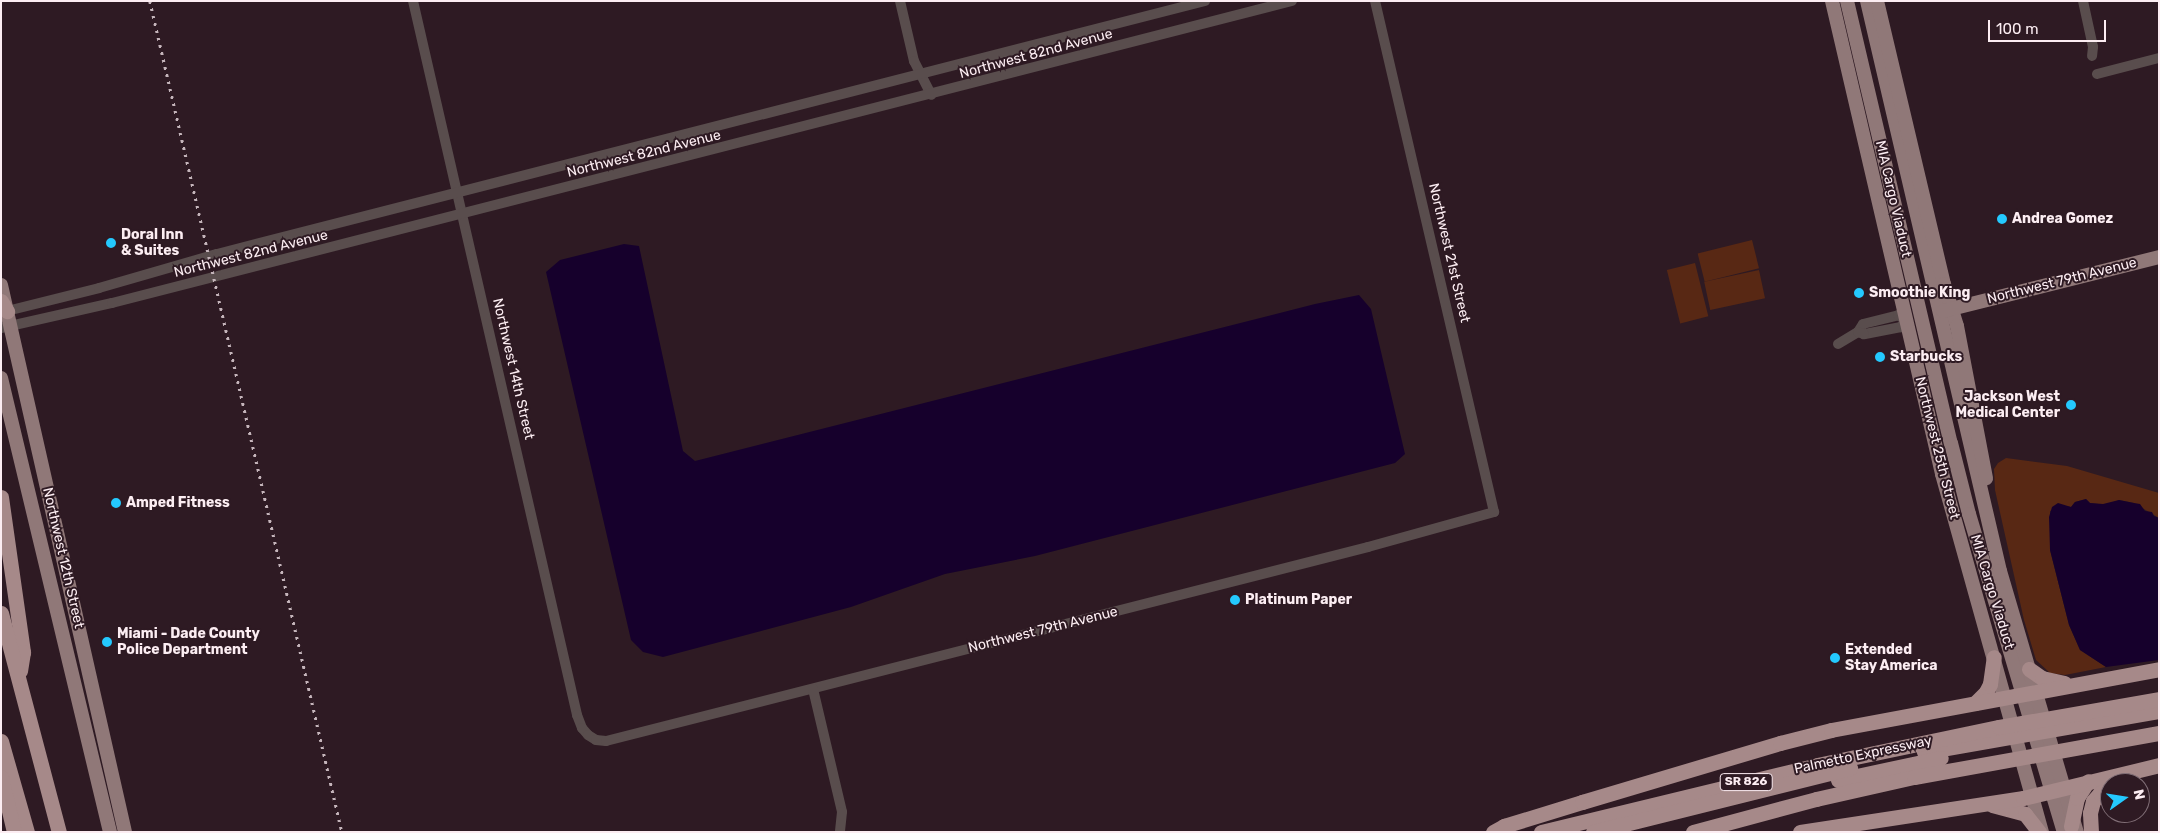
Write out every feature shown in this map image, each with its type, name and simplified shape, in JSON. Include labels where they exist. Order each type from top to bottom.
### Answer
[{"type":"highway","points":[[1,497],[23,652],[19,678]]},
{"type":"highway","points":[[1,612],[59,832]]},
{"type":"highway","points":[[1975,703],[1986,692],[1990,684],[1994,656]]},
{"type":"highway","points":[[2029,669],[2042,678],[2072,684]]},
{"type":"highway","points":[[1493,832],[1512,823],[1780,743],[1830,730],[2159,669]]},
{"type":"highway","name":"Palmetto Expressway","points":[[1541,832],[1817,765],[2002,742],[2065,731],[2159,700]]},
{"type":"highway","points":[[2065,731],[2159,710]]},
{"type":"highway","points":[[2065,731],[2159,719]]},
{"type":"highway","name":"Palmetto Expressway","points":[[1693,832],[1816,799],[2002,742],[2065,731],[2159,733]]},
{"type":"highway","points":[[1,741],[28,832]]},
{"type":"highway","points":[[1593,832],[1837,771],[2002,742]]},
{"type":"highway","points":[[1628,832],[1794,790],[2002,742]]},
{"type":"highway","points":[[1800,832],[2034,795],[2159,765]]},
{"type":"highway","points":[[1,777],[14,832]]},
{"type":"highway","points":[[2068,830],[2077,798],[2088,781]]},
{"type":"highway","points":[[2091,832],[2090,813],[2093,801],[2100,793]]},
{"type":"highway","points":[[1986,803],[2021,812],[2029,817],[2040,832]]},
{"type":"main road","name":"Northwest 25th Street","points":[[1832,1],[1942,474],[2034,795],[2040,832]]},
{"type":"main road","name":"MIA Cargo Viaduct","points":[[1847,1],[1967,505],[2068,830]]},
{"type":"main road","name":"MIA Cargo Viaduct","points":[[1867,2],[1998,562],[2068,830]]},
{"type":"main road","points":[[1867,2],[1957,326],[2003,558],[2034,692],[2061,787],[2068,830]]},
{"type":"main road","points":[[1867,2],[1930,314],[1970,484],[1985,527],[2003,558]]},
{"type":"main road","name":"Northwest 79th Avenue","points":[[1906,320],[2159,256]]},
{"type":"main road","name":"Northwest 12th Street","points":[[1,285],[4,316],[125,832]]},
{"type":"main road","name":"Northwest 12th Street","points":[[1,378],[110,832]]},
{"type":"main road","points":[[2034,795],[2068,830]]},
{"type":"street","name":"Northwest 14th Street","points":[[413,1],[577,715],[582,728],[592,738]]},
{"type":"street","points":[[900,1],[914,61],[932,95]]},
{"type":"street","name":"Northwest 82nd Avenue","points":[[4,316],[209,256],[921,76],[1204,1]]},
{"type":"street","name":"Northwest 82nd Avenue","points":[[4,316],[112,303],[932,95],[1292,1]]},
{"type":"street","name":"Northwest 21st Street","points":[[1375,1],[1494,512]]},
{"type":"street","points":[[2083,1],[2093,47],[2092,56]]},
{"type":"street","points":[[2098,74],[2159,58]]},
{"type":"street","points":[[1838,344],[1858,332],[1863,324],[1898,315],[1906,320]]},
{"type":"street","name":"Northwest 79th Avenue","points":[[592,738],[606,741],[617,740],[1368,547],[1494,512]]},
{"type":"street","points":[[813,689],[842,812],[840,832]]},
{"type":"shaded area","points":[[1752,240],[1759,268],[1705,282],[1698,254]]},
{"type":"shaded area","points":[[624,244],[639,246],[683,451],[695,461],[1315,304],[1359,295],[1371,309],[1405,454],[1395,463],[1035,556],[945,574],[851,607],[663,657],[643,652],[631,640],[546,272],[560,260]]},
{"type":"shaded area","points":[[1695,263],[1708,316],[1680,323],[1667,270]]},
{"type":"shaded area","points":[[1759,270],[1765,298],[1710,310],[1704,282]]},
{"type":"shaded area","points":[[2006,458],[2067,466],[2159,493],[2159,518],[2134,503],[2119,500],[2107,505],[2090,503],[2086,499],[2075,502],[2071,507],[2066,506],[2050,511],[2050,550],[2069,625],[2080,650],[2106,667],[2065,675],[2050,673],[2036,660],[2024,620],[1995,490],[1994,469],[1998,463]]},
{"type":"shaded area","points":[[2086,499],[2090,503],[2103,504],[2119,500],[2140,504],[2145,511],[2152,512],[2154,516],[2159,518],[2159,660],[2106,667],[2080,650],[2069,625],[2050,550],[2049,517],[2052,507],[2058,503],[2071,507],[2075,502]]},
{"type":"railway","points":[[150,1],[342,832]]},
{"type":"place","name":"Andrea Gomez","points":[[2002,219]]},
{"type":"place","name":"Doral Inn & Suites","points":[[111,243]]},
{"type":"place","name":"Smoothie King","points":[[1859,293]]},
{"type":"place","name":"Starbucks","points":[[1880,357]]},
{"type":"place","name":"Jackson West Medical Center","points":[[2071,405]]},
{"type":"place","name":"Amped Fitness","points":[[116,503]]},
{"type":"place","name":"Platinum Paper","points":[[1235,600]]},
{"type":"place","name":"Miami - Dade County Police Department","points":[[107,642]]},
{"type":"place","name":"Extended Stay America","points":[[1835,658]]}]
